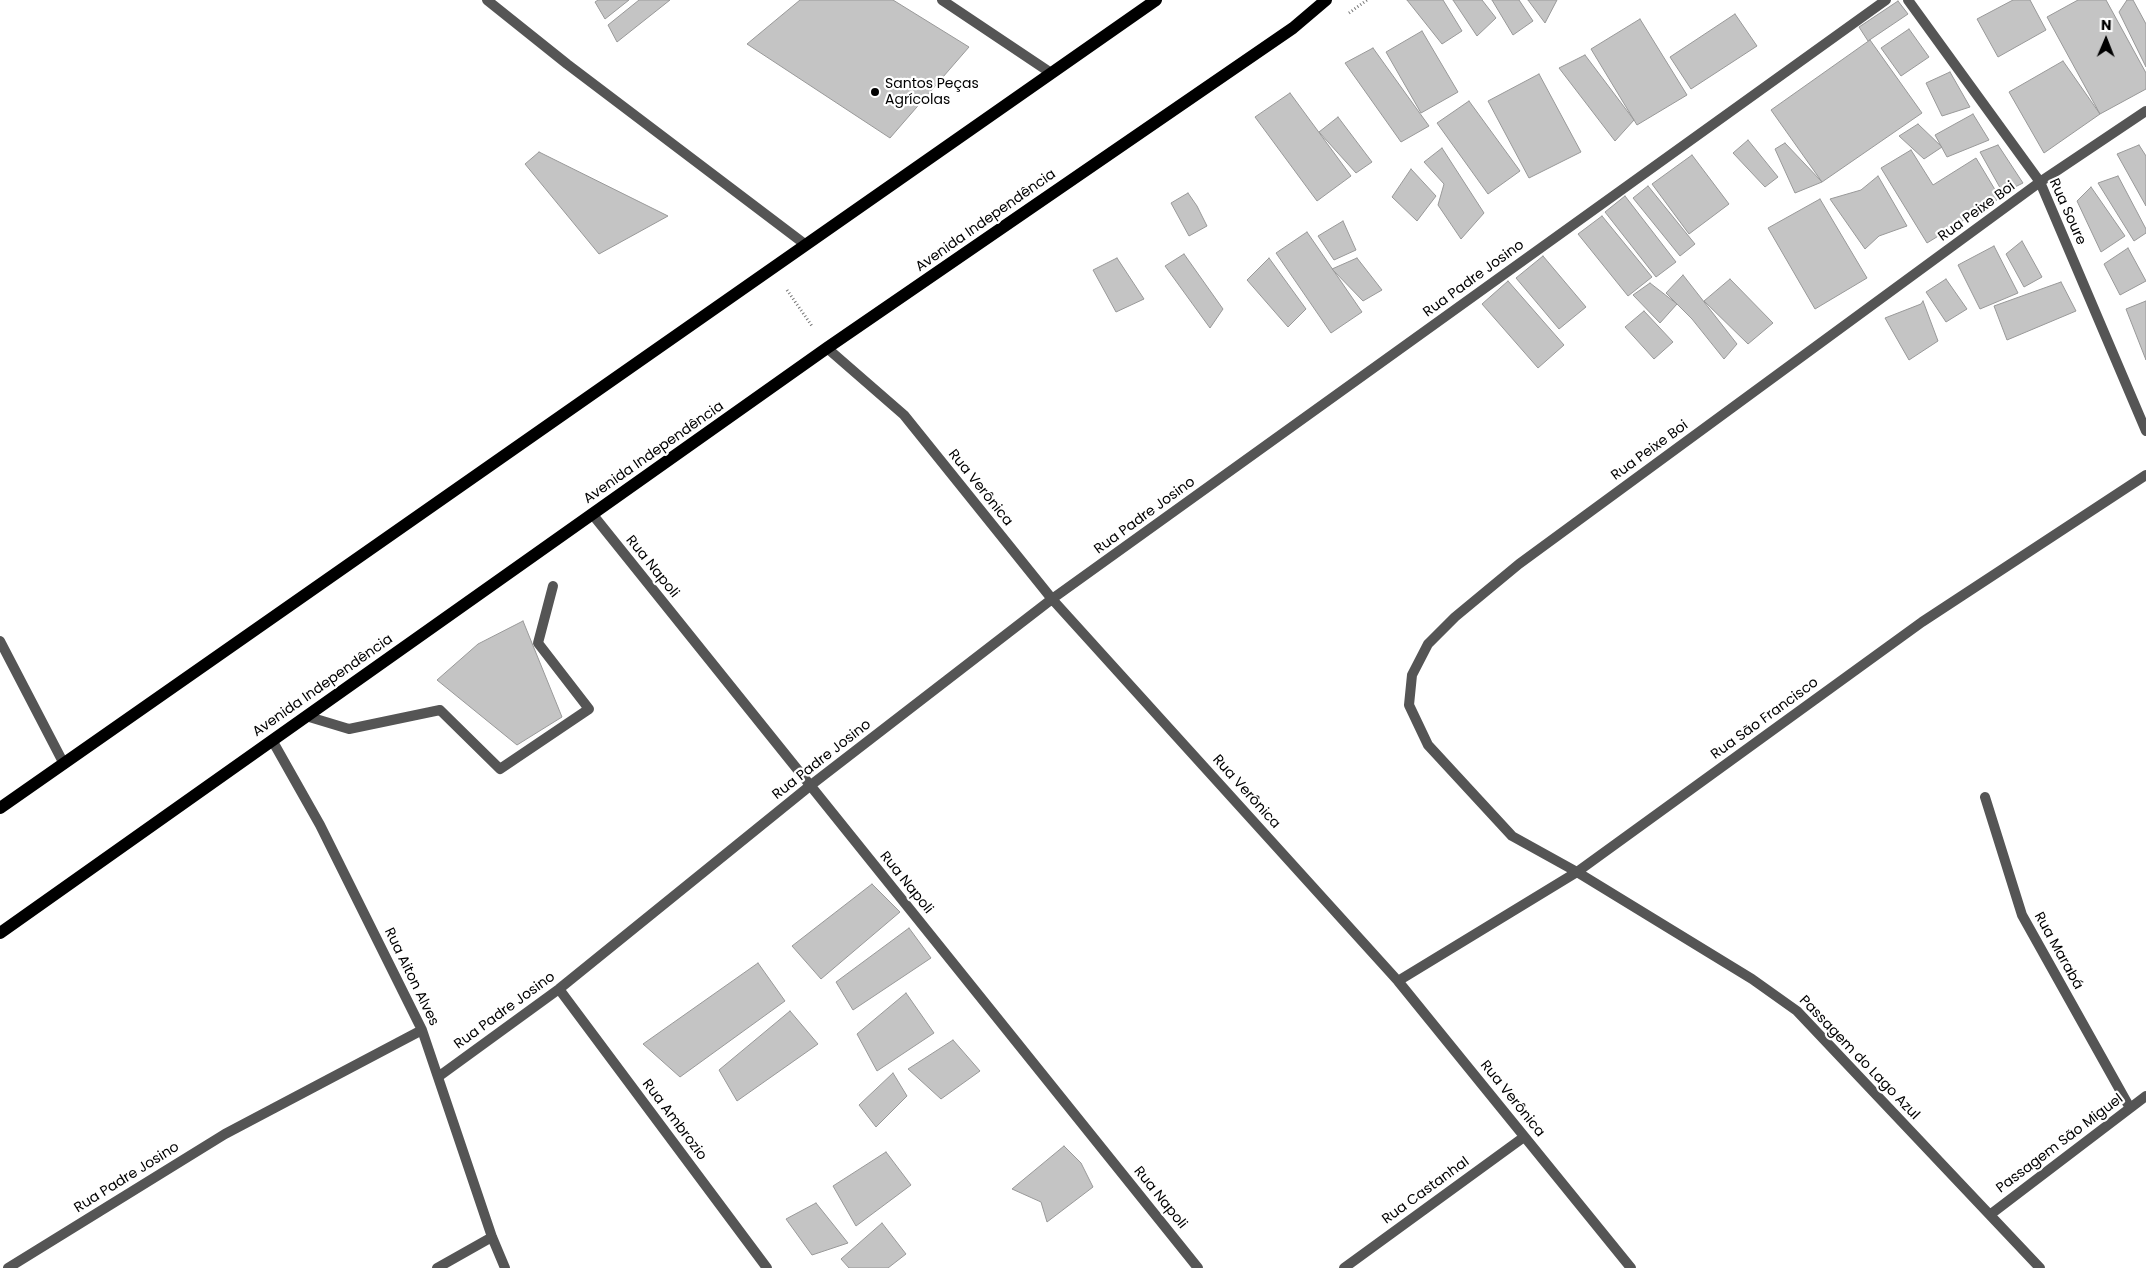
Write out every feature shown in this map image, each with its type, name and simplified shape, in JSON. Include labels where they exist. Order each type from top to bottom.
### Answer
[{"type":"main road","points":[[0,808],[1156,0]]},
{"type":"main road","name":"Avenida Independência","points":[[0,933],[827,348],[1285,33],[1326,0]]},
{"type":"street","points":[[487,0],[575,70],[806,245]]},
{"type":"street","points":[[942,0],[1050,73]]},
{"type":"street","name":"Rua Padre Josino","points":[[438,1076],[559,989],[811,785],[1052,599],[1886,0]]},
{"type":"street","name":"Rua Soure","points":[[1908,0],[2040,182],[2146,431]]},
{"type":"street","name":"Rua Peixe Boi","points":[[1576,872],[1512,836],[1428,745],[1409,705],[1412,675],[1428,644],[1455,617],[1519,564],[2040,182],[2146,112]]},
{"type":"street","name":"Rua Verônica","points":[[827,348],[904,415],[1052,599],[1398,981],[1631,1268]]},
{"type":"street","name":"Rua São Francisco","points":[[1398,981],[1576,872],[1922,622],[2146,475]]},
{"type":"street","name":"Rua Napoli","points":[[593,515],[1198,1268]]},
{"type":"street","points":[[306,716],[349,729],[440,710],[500,769],[589,709],[538,644],[553,586]]},
{"type":"street","points":[[0,640],[64,764]]},
{"type":"street","name":"Rua Aiton Alves","points":[[272,740],[320,825],[422,1030],[492,1237],[505,1268]]},
{"type":"street","name":"Rua Marabá","points":[[1985,797],[2022,915],[2130,1108]]},
{"type":"street","name":"Passagem do Lago Azul","points":[[1576,872],[1752,979],[1797,1012],[1991,1214],[2040,1268]]},
{"type":"street","name":"Rua Ambrozio","points":[[559,989],[767,1268]]},
{"type":"street","name":"Rua Padre Josino","points":[[8,1268],[224,1134],[422,1030]]},
{"type":"street","name":"Passagem São Miguel","points":[[1991,1214],[2146,1096]]},
{"type":"street","name":"Rua Castanhal","points":[[1344,1268],[1524,1136]]},
{"type":"street","points":[[438,1268],[492,1237]]},
{"type":"path","points":[[786,288],[812,327]]},
{"type":"building","points":[[598,0],[629,0],[605,19],[595,2]]},
{"type":"building","points":[[639,0],[670,0],[617,42],[608,25]]},
{"type":"building","name":"Santos Peças Agrícolas","points":[[800,0],[893,0],[969,47],[890,138],[747,44]]},
{"type":"building","points":[[1407,0],[1443,0],[1462,31],[1442,44]]},
{"type":"building","points":[[1453,0],[1482,0],[1496,18],[1477,36]]},
{"type":"building","points":[[1492,0],[1519,0],[1533,21],[1513,35]]},
{"type":"building","points":[[1528,0],[1557,0],[1545,23]]},
{"type":"building","points":[[2013,0],[2030,0],[2046,30],[1998,57],[1977,19]]},
{"type":"building","points":[[2078,0],[2106,0],[2146,73],[2146,89],[2100,114],[2047,17]]},
{"type":"building","points":[[2127,0],[2133,0],[2146,24],[2146,67],[2119,12]]},
{"type":"building","points":[[1898,1],[1908,14],[1868,41],[1859,27]]},
{"type":"building","points":[[1735,14],[1757,46],[1691,89],[1670,57]]},
{"type":"building","points":[[1640,19],[1687,95],[1637,125],[1591,49]]},
{"type":"building","points":[[1909,29],[1929,57],[1901,76],[1881,48]]},
{"type":"building","points":[[1422,31],[1458,92],[1421,113],[1386,52]]},
{"type":"building","points":[[1870,40],[1922,113],[1822,182],[1771,110]]},
{"type":"building","points":[[1373,48],[1429,126],[1401,142],[1345,63]]},
{"type":"building","points":[[1585,55],[1634,120],[1615,141],[1559,68]]},
{"type":"building","points":[[2063,61],[2100,114],[2044,153],[2009,92]]},
{"type":"building","points":[[1950,72],[1970,107],[1942,116],[1926,83]]},
{"type":"building","points":[[1539,74],[1581,152],[1529,178],[1488,101]]},
{"type":"building","points":[[1290,93],[1351,176],[1317,201],[1255,117]]},
{"type":"building","points":[[1469,101],[1520,171],[1488,194],[1437,123]]},
{"type":"building","points":[[1973,114],[1989,140],[1947,157],[1935,135]]},
{"type":"building","points":[[1338,117],[1372,162],[1356,173],[1319,132]]},
{"type":"building","points":[[1918,124],[1942,147],[1924,159],[1899,136]]},
{"type":"building","points":[[1748,140],[1778,177],[1765,187],[1733,153]]},
{"type":"building","points":[[1785,143],[1822,182],[1795,193],[1775,149]]},
{"type":"building","points":[[1998,145],[2023,183],[2003,193],[1980,152]]},
{"type":"building","points":[[2139,145],[2146,156],[2146,206],[2117,154]]},
{"type":"building","points":[[1442,148],[1484,213],[1461,239],[1438,205],[1444,184],[1424,162]]},
{"type":"building","points":[[1911,150],[1933,185],[1976,158],[2000,198],[1927,243],[1881,168]]},
{"type":"building","points":[[539,152],[668,216],[599,254],[525,164]]},
{"type":"building","points":[[1692,155],[1729,204],[1689,234],[1652,184]]},
{"type":"building","points":[[1411,169],[1436,196],[1417,221],[1392,197]]},
{"type":"building","points":[[1878,176],[1907,226],[1879,236],[1865,249],[1830,199],[1861,190]]},
{"type":"building","points":[[2118,176],[2146,229],[2146,233],[2134,241],[2098,183]]},
{"type":"building","points":[[1648,186],[1695,244],[1680,256],[1633,198]]},
{"type":"building","points":[[2091,187],[2125,236],[2101,252],[2077,201]]},
{"type":"building","points":[[1188,193],[1207,226],[1189,236],[1171,203]]},
{"type":"building","points":[[1625,196],[1676,262],[1656,277],[1605,212]]},
{"type":"building","points":[[1820,199],[1867,278],[1815,309],[1768,228]]},
{"type":"building","points":[[1602,216],[1652,277],[1628,296],[1578,234]]},
{"type":"building","points":[[1343,221],[1356,250],[1334,260],[1318,236]]},
{"type":"building","points":[[1307,232],[1362,312],[1331,333],[1276,253]]},
{"type":"building","points":[[2022,241],[2042,277],[2024,287],[2006,254]]},
{"type":"building","points":[[1994,246],[2018,293],[1980,309],[1958,265]]},
{"type":"building","points":[[2128,248],[2146,281],[2120,295],[2104,264]]},
{"type":"building","points":[[1184,254],[1223,309],[1210,328],[1165,266]]},
{"type":"building","points":[[1543,256],[1586,307],[1559,329],[1516,278]]},
{"type":"building","points":[[1117,258],[1144,299],[1116,312],[1093,270]]},
{"type":"building","points":[[1269,258],[1306,309],[1288,327],[1247,280]]},
{"type":"building","points":[[1357,258],[1382,290],[1363,301],[1332,269]]},
{"type":"building","points":[[1683,275],[1737,344],[1724,359],[1692,319],[1666,293]]},
{"type":"building","points":[[1730,279],[1773,323],[1748,344],[1704,301]]},
{"type":"building","points":[[1946,279],[1967,309],[1946,322],[1926,292]]},
{"type":"building","points":[[1508,281],[1564,345],[1538,368],[1482,304]]},
{"type":"building","points":[[2061,282],[2076,311],[2007,340],[1994,306]]},
{"type":"building","points":[[1650,283],[1677,304],[1660,323],[1633,295]]},
{"type":"building","points":[[1923,301],[1938,341],[1909,360],[1885,318],[1921,304]]},
{"type":"building","points":[[2146,301],[2146,360],[2126,309]]},
{"type":"building","points":[[1644,311],[1673,342],[1654,359],[1625,327]]},
{"type":"building","points":[[523,621],[562,717],[517,745],[437,680],[478,644]]},
{"type":"building","points":[[872,884],[900,912],[821,979],[792,946]]},
{"type":"building","points":[[909,928],[931,958],[853,1010],[836,982]]},
{"type":"building","points":[[758,963],[785,1001],[680,1077],[643,1044]]},
{"type":"building","points":[[906,993],[934,1033],[877,1071],[857,1034]]},
{"type":"building","points":[[790,1011],[818,1044],[737,1101],[719,1070]]},
{"type":"building","points":[[953,1040],[980,1071],[941,1099],[908,1069]]},
{"type":"building","points":[[893,1073],[907,1096],[876,1127],[859,1105]]},
{"type":"building","points":[[1064,1146],[1081,1163],[1093,1187],[1047,1222],[1041,1202],[1012,1189]]},
{"type":"building","points":[[886,1152],[911,1185],[856,1226],[833,1186]]},
{"type":"building","points":[[816,1203],[848,1243],[812,1255],[786,1219]]},
{"type":"building","points":[[882,1223],[906,1254],[888,1268],[849,1268],[841,1259]]},
{"type":"place","name":"Santos Peças Agrícolas","points":[[875,92]]}]
